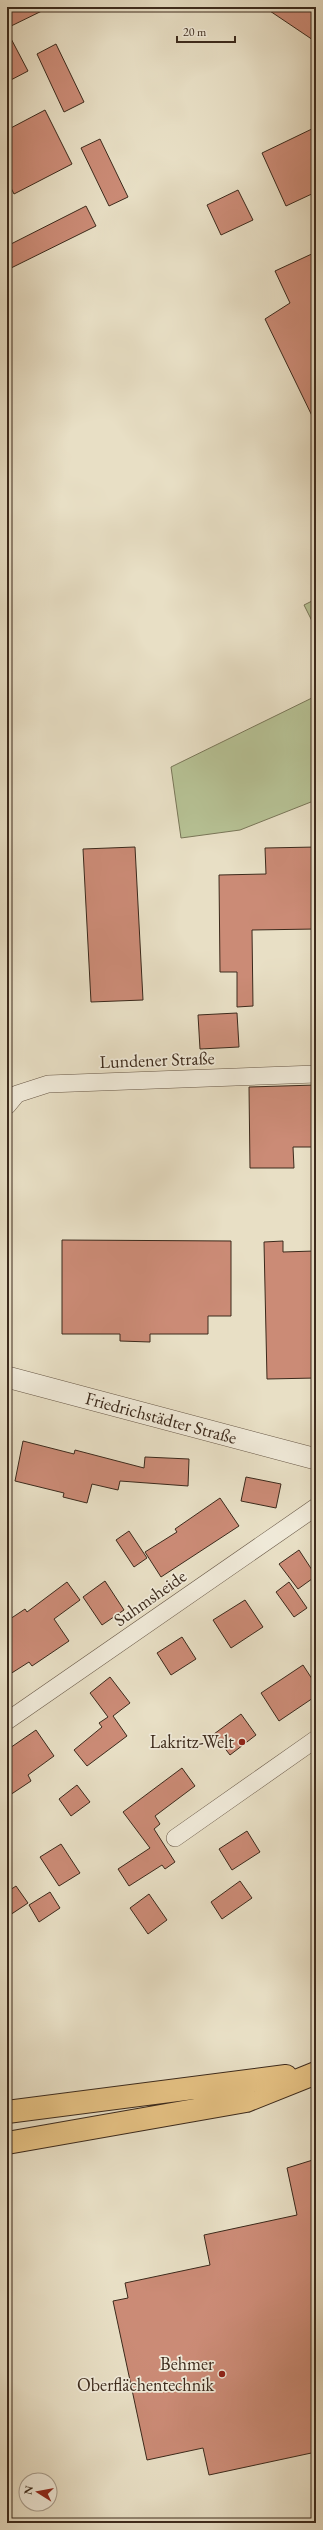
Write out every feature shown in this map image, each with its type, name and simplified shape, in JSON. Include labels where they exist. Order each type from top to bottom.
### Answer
[{"type":"main road","points":[[7,2112],[316,2072]]},
{"type":"main road","points":[[7,2143],[246,2101],[316,2072]]},
{"type":"street","name":"Lundener Straße","points":[[7,1106],[17,1094],[48,1084],[316,1074]]},
{"type":"street","name":"Friedrichstädter Straße","points":[[7,1377],[316,1459]]},
{"type":"street","name":"Suhmsheide","points":[[7,1721],[316,1507]]},
{"type":"street","points":[[175,1838],[316,1739]]},
{"type":"green space","points":[[316,599],[316,629],[304,605]]},
{"type":"green space","points":[[316,696],[316,800],[240,830],[181,838],[171,767]]},
{"type":"building","points":[[7,7],[50,7],[7,28]]},
{"type":"building","points":[[264,7],[316,7],[316,42]]},
{"type":"building","points":[[7,31],[28,71],[7,82]]},
{"type":"building","points":[[56,44],[84,102],[64,112],[37,54]]},
{"type":"building","points":[[45,110],[72,164],[14,194],[7,180],[7,130]]},
{"type":"building","points":[[316,127],[316,192],[286,206],[262,153]]},
{"type":"building","points":[[100,139],[128,197],[109,206],[81,148]]},
{"type":"building","points":[[238,190],[253,220],[221,235],[207,205]]},
{"type":"building","points":[[86,206],[96,226],[7,270],[7,246]]},
{"type":"building","points":[[316,252],[316,424],[265,319],[290,303],[275,271]]},
{"type":"building","points":[[135,847],[143,1000],[91,1002],[83,849]]},
{"type":"building","points":[[316,847],[316,929],[252,930],[253,1006],[237,1007],[237,972],[220,972],[219,875],[266,874],[265,848]]},
{"type":"building","points":[[237,1013],[239,1047],[200,1049],[198,1015]]},
{"type":"building","points":[[316,1085],[316,1147],[293,1147],[294,1168],[250,1168],[249,1087]]},
{"type":"building","points":[[62,1240],[231,1241],[231,1316],[208,1316],[208,1334],[150,1334],[150,1342],[120,1341],[120,1334],[62,1334]]},
{"type":"building","points":[[283,1241],[283,1252],[314,1251],[316,1378],[267,1379],[264,1242]]},
{"type":"building","points":[[23,1441],[74,1454],[75,1450],[144,1468],[145,1457],[189,1459],[188,1486],[120,1481],[118,1490],[92,1484],[87,1503],[63,1497],[64,1493],[15,1481]]},
{"type":"building","points":[[246,1477],[281,1484],[276,1508],[241,1501]]},
{"type":"building","points":[[220,1498],[239,1526],[161,1577],[145,1552],[177,1532],[175,1529]]},
{"type":"building","points":[[129,1531],[147,1558],[134,1567],[116,1540]]},
{"type":"building","points":[[299,1550],[316,1576],[298,1589],[279,1564]]},
{"type":"building","points":[[105,1581],[124,1610],[102,1625],[83,1597]]},
{"type":"building","points":[[67,1582],[80,1600],[54,1619],[69,1641],[32,1666],[29,1662],[7,1676],[7,1621],[25,1609],[27,1612]]},
{"type":"building","points":[[289,1582],[307,1608],[294,1617],[276,1592]]},
{"type":"building","points":[[245,1600],[263,1627],[231,1648],[213,1620]]},
{"type":"building","points":[[182,1637],[196,1659],[171,1675],[157,1653]]},
{"type":"building","points":[[303,1665],[316,1685],[316,1696],[279,1721],[261,1693]]},
{"type":"building","points":[[110,1677],[130,1703],[113,1716],[127,1736],[87,1766],[74,1750],[102,1727],[99,1723],[108,1717],[90,1693]]},
{"type":"building","points":[[241,1714],[256,1735],[230,1755],[214,1734]]},
{"type":"building","points":[[36,1730],[54,1756],[28,1775],[31,1781],[7,1797],[7,1750]]},
{"type":"building","points":[[182,1768],[195,1786],[155,1816],[160,1824],[154,1829],[175,1862],[165,1869],[162,1865],[129,1886],[118,1869],[150,1848],[123,1812]]},
{"type":"building","points":[[77,1785],[90,1802],[71,1816],[59,1799]]},
{"type":"building","points":[[247,1831],[260,1852],[232,1870],[219,1849]]},
{"type":"building","points":[[61,1844],[80,1873],[59,1886],[40,1857]]},
{"type":"building","points":[[240,1881],[252,1898],[222,1919],[211,1902]]},
{"type":"building","points":[[16,1886],[28,1903],[7,1917],[7,1892]]},
{"type":"building","points":[[50,1892],[60,1908],[39,1922],[29,1905]]},
{"type":"building","points":[[149,1894],[167,1920],[148,1934],[130,1908]]},
{"type":"building","name":"Behmer Oberflächentechnik","points":[[316,2159],[316,2452],[209,2475],[203,2448],[147,2460],[113,2301],[128,2298],[125,2283],[210,2265],[204,2235],[297,2215],[287,2168]]},
{"type":"place","name":"Lakritz-Welt","points":[[242,1742]]},
{"type":"place","name":"Behmer Oberflächentechnik","points":[[222,2374]]}]
